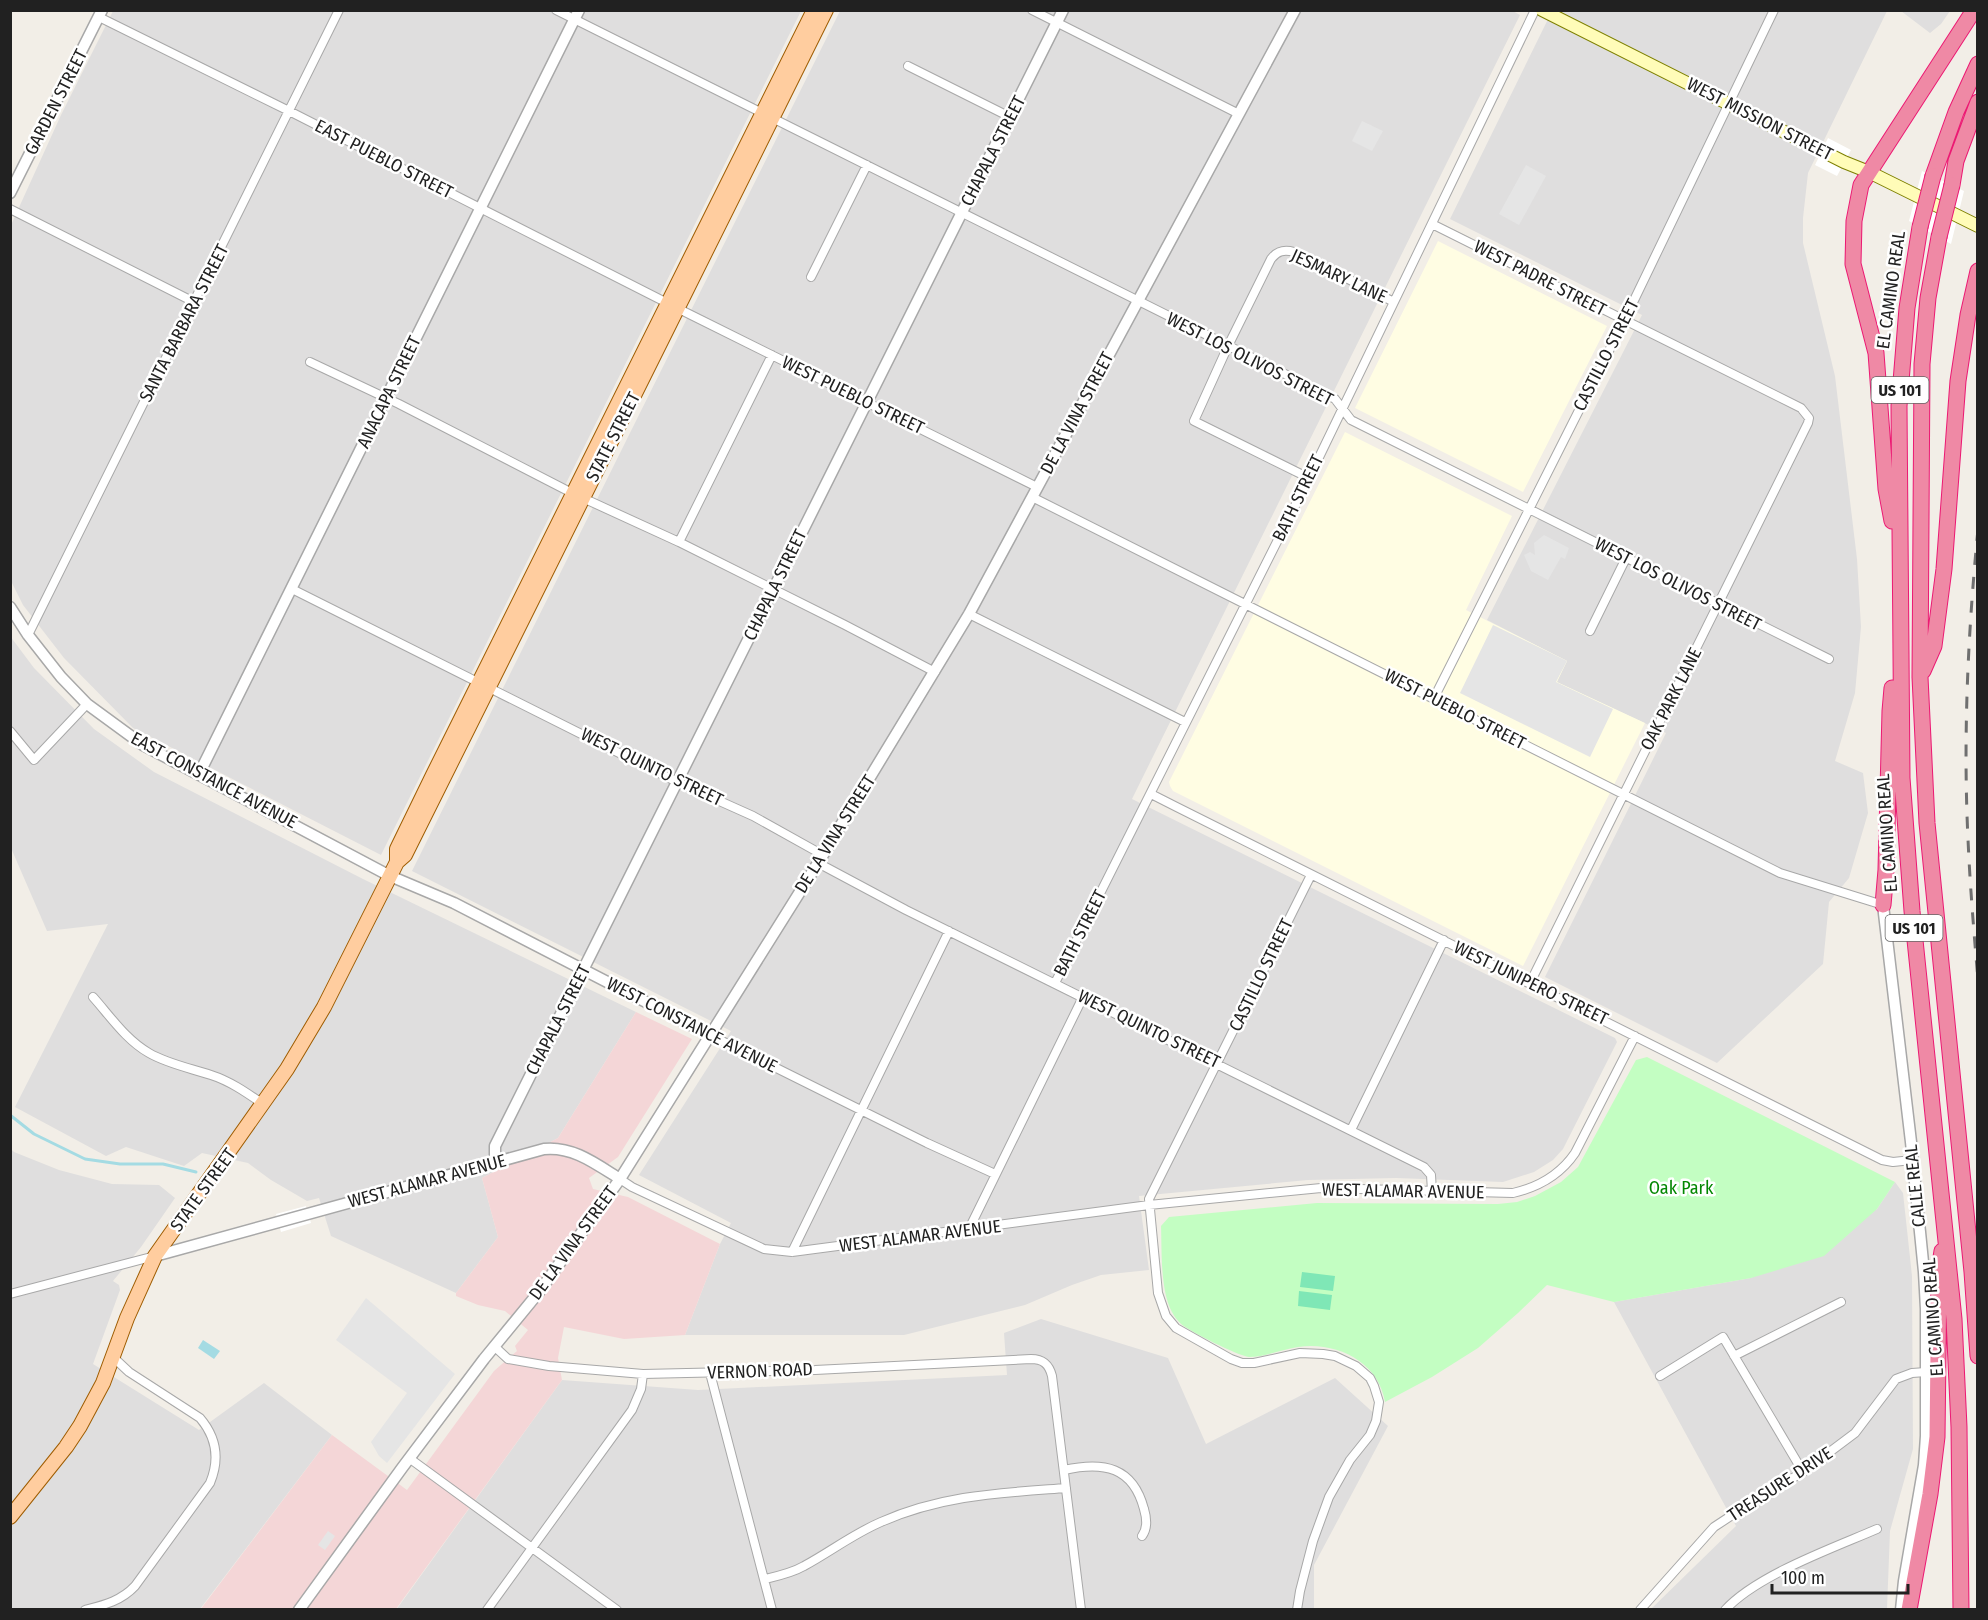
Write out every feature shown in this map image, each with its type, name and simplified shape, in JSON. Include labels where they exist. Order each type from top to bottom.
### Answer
[{"type":"highway","points":[[1899,553],[1886,489],[1876,353],[1854,264],[1854,221],[1861,185],[1974,10]]},
{"type":"highway","name":"EL CAMINO REAL","points":[[1961,1610],[1958,1405],[1953,1309],[1902,778],[1899,553],[1900,374],[1907,308],[1920,227],[1933,176],[1956,112],[1977,64]]},
{"type":"highway","name":"EL CAMINO REAL","points":[[1977,102],[1956,161],[1928,298],[1922,364],[1920,677],[1927,823],[1972,1272],[1977,1356]]},
{"type":"highway","points":[[1920,677],[1934,646],[1944,569],[1958,381],[1977,271]]},
{"type":"highway","points":[[1883,905],[1890,711],[1900,622]]},
{"type":"highway","points":[[1909,1610],[1928,1508],[1936,1446],[1939,1270],[1946,1233]]},
{"type":"highway","points":[[1972,1272],[1977,1318]]},
{"type":"main road","name":"STATE STREET","points":[[768,115],[814,10]]},
{"type":"main road","name":"STATE STREET","points":[[10,1517],[66,1447],[93,1405],[132,1305],[155,1256],[287,1070],[324,1007],[397,862],[397,849],[485,685],[768,115],[826,10]]},
{"type":"main road","name":"WEST MISSION STREET","points":[[1542,10],[1844,162],[1869,172],[1977,226]]},
{"type":"street","name":"SANTA BARBARA STREET","points":[[28,635],[339,10]]},
{"type":"street","name":"WEST LOS OLIVOS STREET","points":[[556,10],[577,15],[768,115],[1335,399],[1351,420],[1829,659]]},
{"type":"street","points":[[1032,10],[1239,114]]},
{"type":"street","name":"CHAPALA STREET","points":[[495,1162],[495,1146],[1063,10]]},
{"type":"street","name":"DE LA VINA STREET","points":[[299,1610],[409,1458],[523,1312],[620,1179],[820,859],[969,614],[1295,10]]},
{"type":"street","name":"BATH STREET","points":[[1055,983],[1309,478],[1535,10]]},
{"type":"street","name":"CASTILLO STREET","points":[[1434,698],[1624,321],[1774,10]]},
{"type":"street","name":"EAST PUEBLO STREET","points":[[100,14],[673,306]]},
{"type":"street","name":"GARDEN STREET","points":[[10,193],[100,14]]},
{"type":"street","name":"ANACAPA STREET","points":[[199,774],[577,15]]},
{"type":"street","points":[[908,66],[1010,117]]},
{"type":"street","points":[[811,277],[867,165]]},
{"type":"street","points":[[10,209],[194,302]]},
{"type":"street","name":"WEST PADRE STREET","points":[[1432,224],[1801,408],[1808,415]]},
{"type":"street","name":"JESMARY LANE","points":[[1309,478],[1194,421],[1228,346],[1271,259],[1283,250],[1294,252],[1394,302]]},
{"type":"street","name":"WEST PUEBLO STREET","points":[[673,306],[867,401],[1246,604],[1780,873],[1883,905]]},
{"type":"street","points":[[679,542],[772,355]]},
{"type":"street","points":[[310,362],[577,496],[679,542],[935,672]]},
{"type":"street","name":"OAK PARK LANE","points":[[1530,983],[1719,605],[1808,423],[1808,415]]},
{"type":"street","points":[[1590,631],[1626,558]]},
{"type":"street","name":"WEST QUINTO STREET","points":[[292,589],[677,782],[753,816],[820,859],[949,931],[1428,1170],[1431,1175],[1432,1191]]},
{"type":"street","name":"EAST CONSTANCE AVENUE","points":[[10,607],[28,635],[61,677],[87,704],[143,745],[390,876]]},
{"type":"street","points":[[969,614],[1185,722]]},
{"type":"street","points":[[10,731],[34,760],[87,704]]},
{"type":"street","name":"WEST JUNIPERO STREET","points":[[1151,794],[1882,1160],[1893,1162],[1912,1160]]},
{"type":"street","name":"CASTILLO STREET","points":[[1149,1205],[1151,1194],[1311,875]]},
{"type":"street","name":"WEST CONSTANCE AVENUE","points":[[390,876],[474,913],[710,1035],[995,1174]]},
{"type":"street","name":"CALLE REAL","points":[[1883,905],[1924,1272],[1926,1436],[1924,1465],[1901,1610]]},
{"type":"street","points":[[792,1252],[949,931]]},
{"type":"street","points":[[1351,1130],[1444,940]]},
{"type":"street","points":[[93,997],[130,1038],[151,1054],[166,1061],[213,1075],[243,1090],[263,1104]]},
{"type":"street","name":"BATH STREET","points":[[969,1229],[1083,997]]},
{"type":"street","name":"WEST ALAMAR AVENUE","points":[[155,1256],[495,1162],[557,1148],[568,1150],[585,1158],[632,1186],[764,1249],[776,1252],[792,1252],[1149,1205],[1321,1188],[1513,1193],[1538,1185],[1567,1165],[1635,1036]]},
{"type":"street","points":[[1149,1205],[1158,1293],[1166,1316],[1176,1328],[1242,1363],[1254,1363],[1300,1353],[1335,1356],[1365,1374],[1376,1390],[1379,1402],[1374,1427],[1338,1478],[1329,1497],[1311,1549],[1297,1610]]},
{"type":"street","points":[[10,1294],[155,1256]]},
{"type":"street","points":[[1734,1356],[1841,1302]]},
{"type":"street","points":[[1660,1376],[1723,1337],[1803,1472]]},
{"type":"street","name":"VERNON ROAD","points":[[495,1347],[508,1359],[643,1374],[815,1370],[1031,1359],[1045,1362],[1051,1370],[1064,1470]]},
{"type":"street","points":[[85,1610],[112,1602],[135,1587],[210,1483],[216,1468],[216,1446],[207,1426],[200,1418],[132,1374],[113,1357]]},
{"type":"street","name":"TREASURE DRIVE","points":[[1640,1610],[1714,1527],[1803,1472],[1856,1433],[1892,1383],[1906,1374],[1926,1372]]},
{"type":"street","points":[[710,1373],[772,1610]]},
{"type":"street","points":[[488,1610],[632,1410],[641,1389],[643,1374]]},
{"type":"street","points":[[409,1458],[617,1610]]},
{"type":"street","points":[[1081,1610],[1064,1470],[1094,1466],[1110,1468],[1124,1474],[1141,1497],[1147,1520],[1142,1536]]},
{"type":"street","points":[[765,1579],[787,1574],[858,1533],[916,1509],[978,1494],[1066,1488]]},
{"type":"street","points":[[1725,1610],[1744,1592],[1785,1570],[1877,1529]]},
{"type":"shaded area","points":[[1511,10],[1520,15],[1132,799],[1615,1038],[1617,1042],[1563,1149],[1553,1160],[1534,1172],[1503,1182],[1396,1178],[1308,1180],[1139,1196],[1149,1270],[1101,1275],[1025,1305],[904,1335],[685,1335],[720,1244],[731,1223],[639,1175],[731,1031],[412,871],[840,11]]},
{"type":"shaded area","points":[[113,11],[801,11],[381,855],[133,728],[64,658],[23,605],[11,581],[11,225],[61,115]]},
{"type":"shaded area","points":[[1552,11],[1887,11],[1808,173],[1803,218],[1803,243],[1835,376],[1857,559],[1861,627],[1855,693],[1835,761],[1863,773],[1868,813],[1849,878],[1829,902],[1823,964],[1717,1063],[1545,977],[1666,733],[1556,682],[1567,661],[1487,620],[1642,315],[1450,219]]},
{"type":"shaded area","points":[[1901,11],[1950,11],[1941,24],[1930,33]]},
{"type":"shaded area","points":[[1362,121],[1383,131],[1372,151],[1352,141]]},
{"type":"shaded area","points":[[1526,165],[1546,176],[1519,225],[1499,214]]},
{"type":"shaded area","points":[[1438,241],[1607,326],[1523,492],[1355,408]]},
{"type":"shaded area","points":[[1345,432],[1512,516],[1466,610],[1567,661],[1557,682],[1645,723],[1523,966],[1173,791],[1170,786],[1169,782]]},
{"type":"shaded area","points":[[1544,535],[1569,548],[1565,559],[1561,557],[1548,580],[1531,571],[1524,555],[1530,552],[1535,555],[1534,543]]},
{"type":"shaded area","points":[[1493,625],[1567,661],[1556,682],[1613,709],[1590,757],[1460,693]]},
{"type":"shaded area","points":[[10,636],[34,668],[94,729],[154,772],[363,879],[636,1012],[558,1138],[482,1178],[498,1237],[456,1293],[331,1236],[319,1198],[307,1201],[271,1180],[248,1163],[202,1153],[184,1166],[126,1147],[106,1156],[15,1107],[108,924],[47,931],[11,848]]},
{"type":"shaded area","points":[[636,1012],[692,1039],[618,1157],[589,1178],[593,1189],[628,1197],[720,1244],[685,1335],[624,1339],[564,1327],[558,1358],[562,1380],[396,1609],[200,1610],[332,1435],[407,1490],[494,1371],[517,1351],[515,1346],[528,1330],[505,1311],[478,1305],[456,1296],[498,1237],[482,1178],[558,1138]]},
{"type":"shaded area","points":[[10,1148],[14,1152],[59,1170],[112,1184],[159,1185],[175,1198],[141,1247],[113,1281],[119,1285],[120,1290],[93,1364],[199,1430],[264,1383],[332,1435],[200,1609],[11,1609]]},
{"type":"shaded area","points":[[1895,1182],[1903,1193],[1912,1276],[1913,1449],[1890,1531],[1887,1609],[1651,1609],[1736,1526],[1614,1302],[1751,1278],[1877,1209]]},
{"type":"shaded area","points":[[366,1298],[455,1374],[387,1463],[379,1456],[371,1442],[407,1393],[336,1340]]},
{"type":"shaded area","points":[[1041,1319],[1168,1358],[1206,1444],[1335,1378],[1388,1426],[1314,1565],[1314,1609],[396,1610],[562,1380],[698,1390],[1007,1375],[1004,1333]]},
{"type":"shaded area","points":[[328,1531],[335,1536],[325,1550],[318,1545]]},
{"type":"green space","name":"Oak Park","points":[[1647,1057],[1895,1182],[1877,1209],[1824,1256],[1751,1278],[1614,1302],[1547,1285],[1478,1348],[1432,1377],[1385,1402],[1381,1388],[1365,1365],[1341,1351],[1312,1346],[1261,1356],[1243,1356],[1193,1332],[1180,1323],[1173,1313],[1165,1293],[1162,1258],[1161,1226],[1169,1217],[1317,1203],[1498,1204],[1517,1202],[1535,1196],[1561,1182],[1578,1167],[1636,1060]]},
{"type":"green space","points":[[1302,1272],[1335,1276],[1333,1291],[1300,1287]]},
{"type":"green space","points":[[1299,1291],[1332,1295],[1330,1310],[1298,1306]]},
{"type":"water","points":[[203,1340],[220,1351],[214,1359],[198,1348]]},
{"type":"pier","points":[[1828,138],[1851,150],[1837,176],[1815,165]]},
{"type":"pier","points":[[1922,171],[1964,191],[1951,244],[1909,221]]},
{"type":"pier","points":[[306,1206],[311,1223],[281,1232],[276,1214]]},
{"type":"waterway","points":[[10,1115],[34,1134],[85,1159],[120,1164],[163,1164],[196,1172]]},
{"type":"railway","points":[[1978,529],[1969,645],[1966,723],[1969,857],[1978,980]]}]
